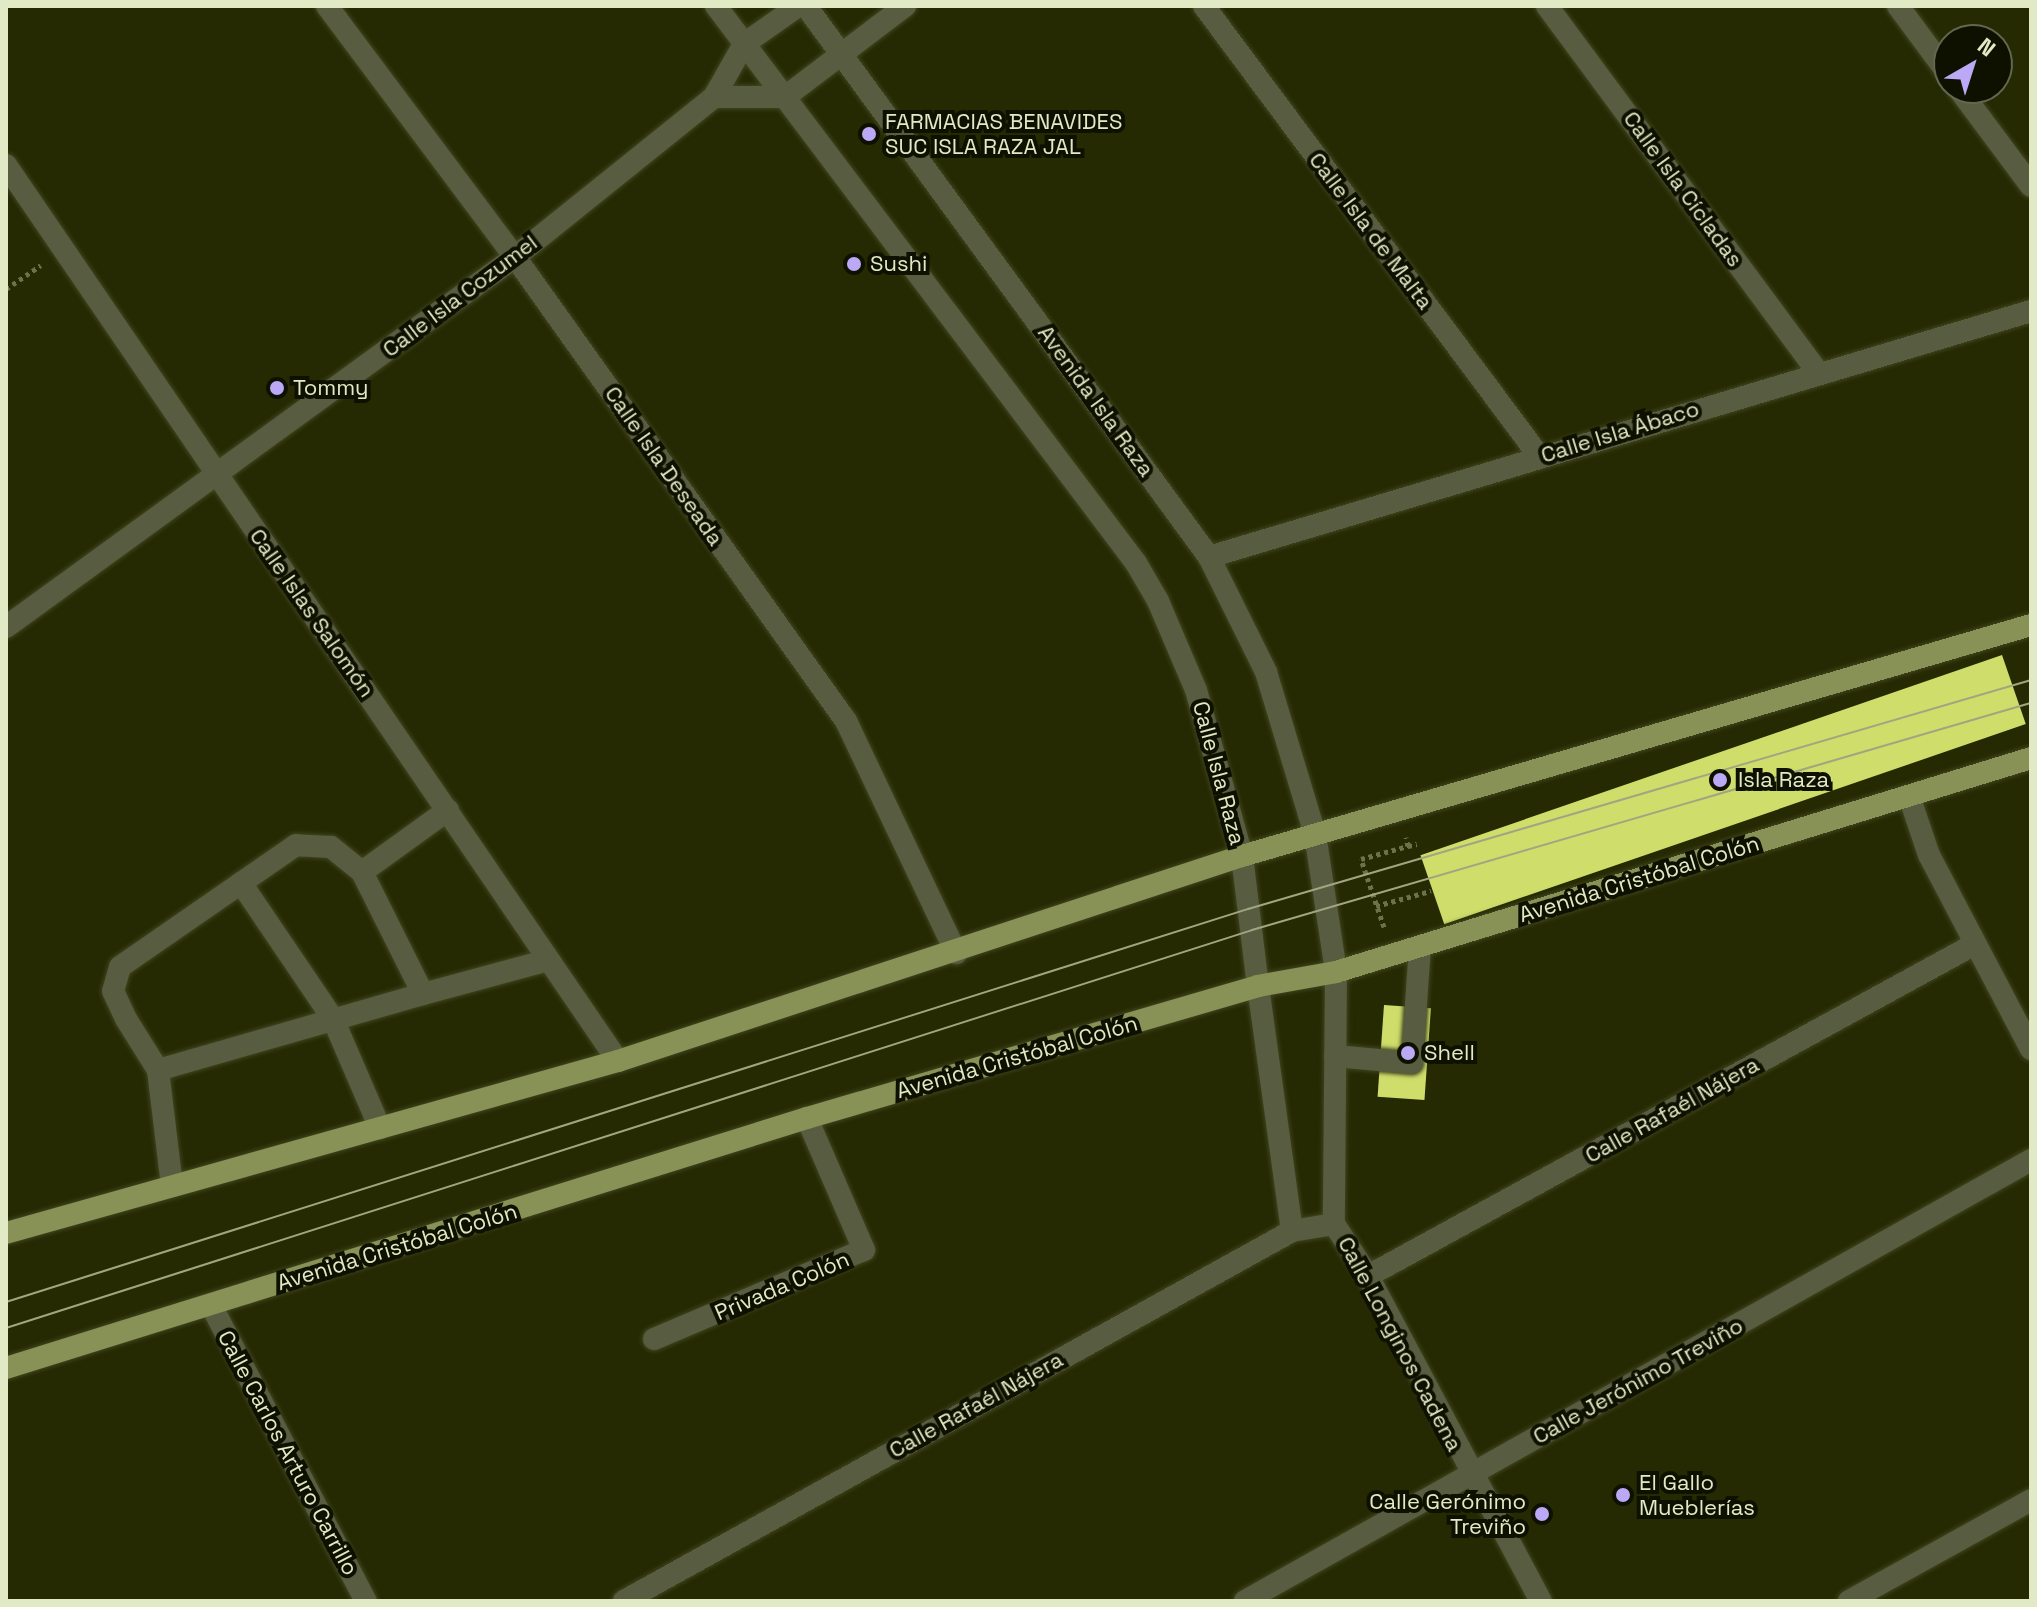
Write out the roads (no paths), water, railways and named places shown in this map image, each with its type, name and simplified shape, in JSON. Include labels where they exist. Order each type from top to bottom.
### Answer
[{"type":"main road","points":[[6,1233],[618,1061],[956,953],[1242,856],[2031,625]]},
{"type":"main road","name":"Avenida Cristóbal Colón","points":[[6,1368],[807,1118],[1258,986],[1336,972],[2031,758]]},
{"type":"street","name":"Calle Isla Deseada","points":[[327,6],[515,257],[846,721],[956,953]]},
{"type":"street","points":[[716,6],[785,97]]},
{"type":"street","name":"Calle Isla Cozumel","points":[[6,627],[515,257],[714,97],[744,44],[798,6]]},
{"type":"street","name":"Avenida Isla Raza","points":[[806,6],[1209,557],[1266,672],[1315,834],[1336,972]]},
{"type":"street","points":[[714,97],[785,97],[905,6]]},
{"type":"street","name":"Calle Isla de Malta","points":[[1204,6],[1539,456]]},
{"type":"street","name":"Calle Isla Cícladas","points":[[1547,6],[1818,372]]},
{"type":"street","points":[[1898,6],[1933,53]]},
{"type":"street","name":"Calle Isla Raza","points":[[785,97],[1136,563],[1158,601],[1196,690],[1242,856],[1258,986]]},
{"type":"street","points":[[1970,104],[2031,186]]},
{"type":"street","name":"Calle Islas Salomón","points":[[6,165],[618,1061]]},
{"type":"street","name":"Calle Isla Ábaco","points":[[1209,557],[1818,372],[2031,311]]},
{"type":"street","points":[[1909,796],[1929,855],[2031,1049]]},
{"type":"street","points":[[362,872],[448,810]]},
{"type":"street","points":[[172,1186],[158,1070],[113,991],[120,967],[296,845],[331,847],[362,872],[423,994]]},
{"type":"street","points":[[241,883],[333,1019],[380,1128]]},
{"type":"street","name":"Calle Rafaél Nájera","points":[[1368,1276],[1975,944]]},
{"type":"street","points":[[1335,1056],[1412,1063],[1420,946]]},
{"type":"street","points":[[158,1070],[548,960]]},
{"type":"street","name":"Calle Longinos Cadena","points":[[1336,972],[1334,1224],[1368,1276],[1470,1475],[1541,1601]]},
{"type":"street","points":[[1258,986],[1292,1231]]},
{"type":"street","name":"Privada Colón","points":[[654,1339],[864,1250],[807,1118]]},
{"type":"street","name":"Calle Jerónimo Treviño","points":[[1245,1601],[2031,1160]]},
{"type":"street","name":"Calle Rafaél Nájera","points":[[624,1601],[1292,1231],[1334,1224]]},
{"type":"street","name":"Calle Carlos Arturo Carrillo","points":[[211,1305],[366,1601]]},
{"type":"street","points":[[1849,1601],[2031,1500]]},
{"type":"tram line","points":[[6,1302],[1248,909],[2031,680]]},
{"type":"tram line","points":[[6,1328],[1252,930],[2031,703]]},
{"type":"place","name":"FARMACIAS BENAVIDES SUC ISLA RAZA JAL","points":[[869,134]]},
{"type":"place","name":"Sushi","points":[[854,264]]},
{"type":"place","name":"Tommy","points":[[277,388]]},
{"type":"place","name":"Isla Raza","points":[[1720,780]]},
{"type":"place","name":"Shell","points":[[1408,1053]]},
{"type":"place","name":"El Gallo Mueblerías","points":[[1623,1495]]},
{"type":"place","name":"Calle Gerónimo Treviño","points":[[1542,1514]]}]
